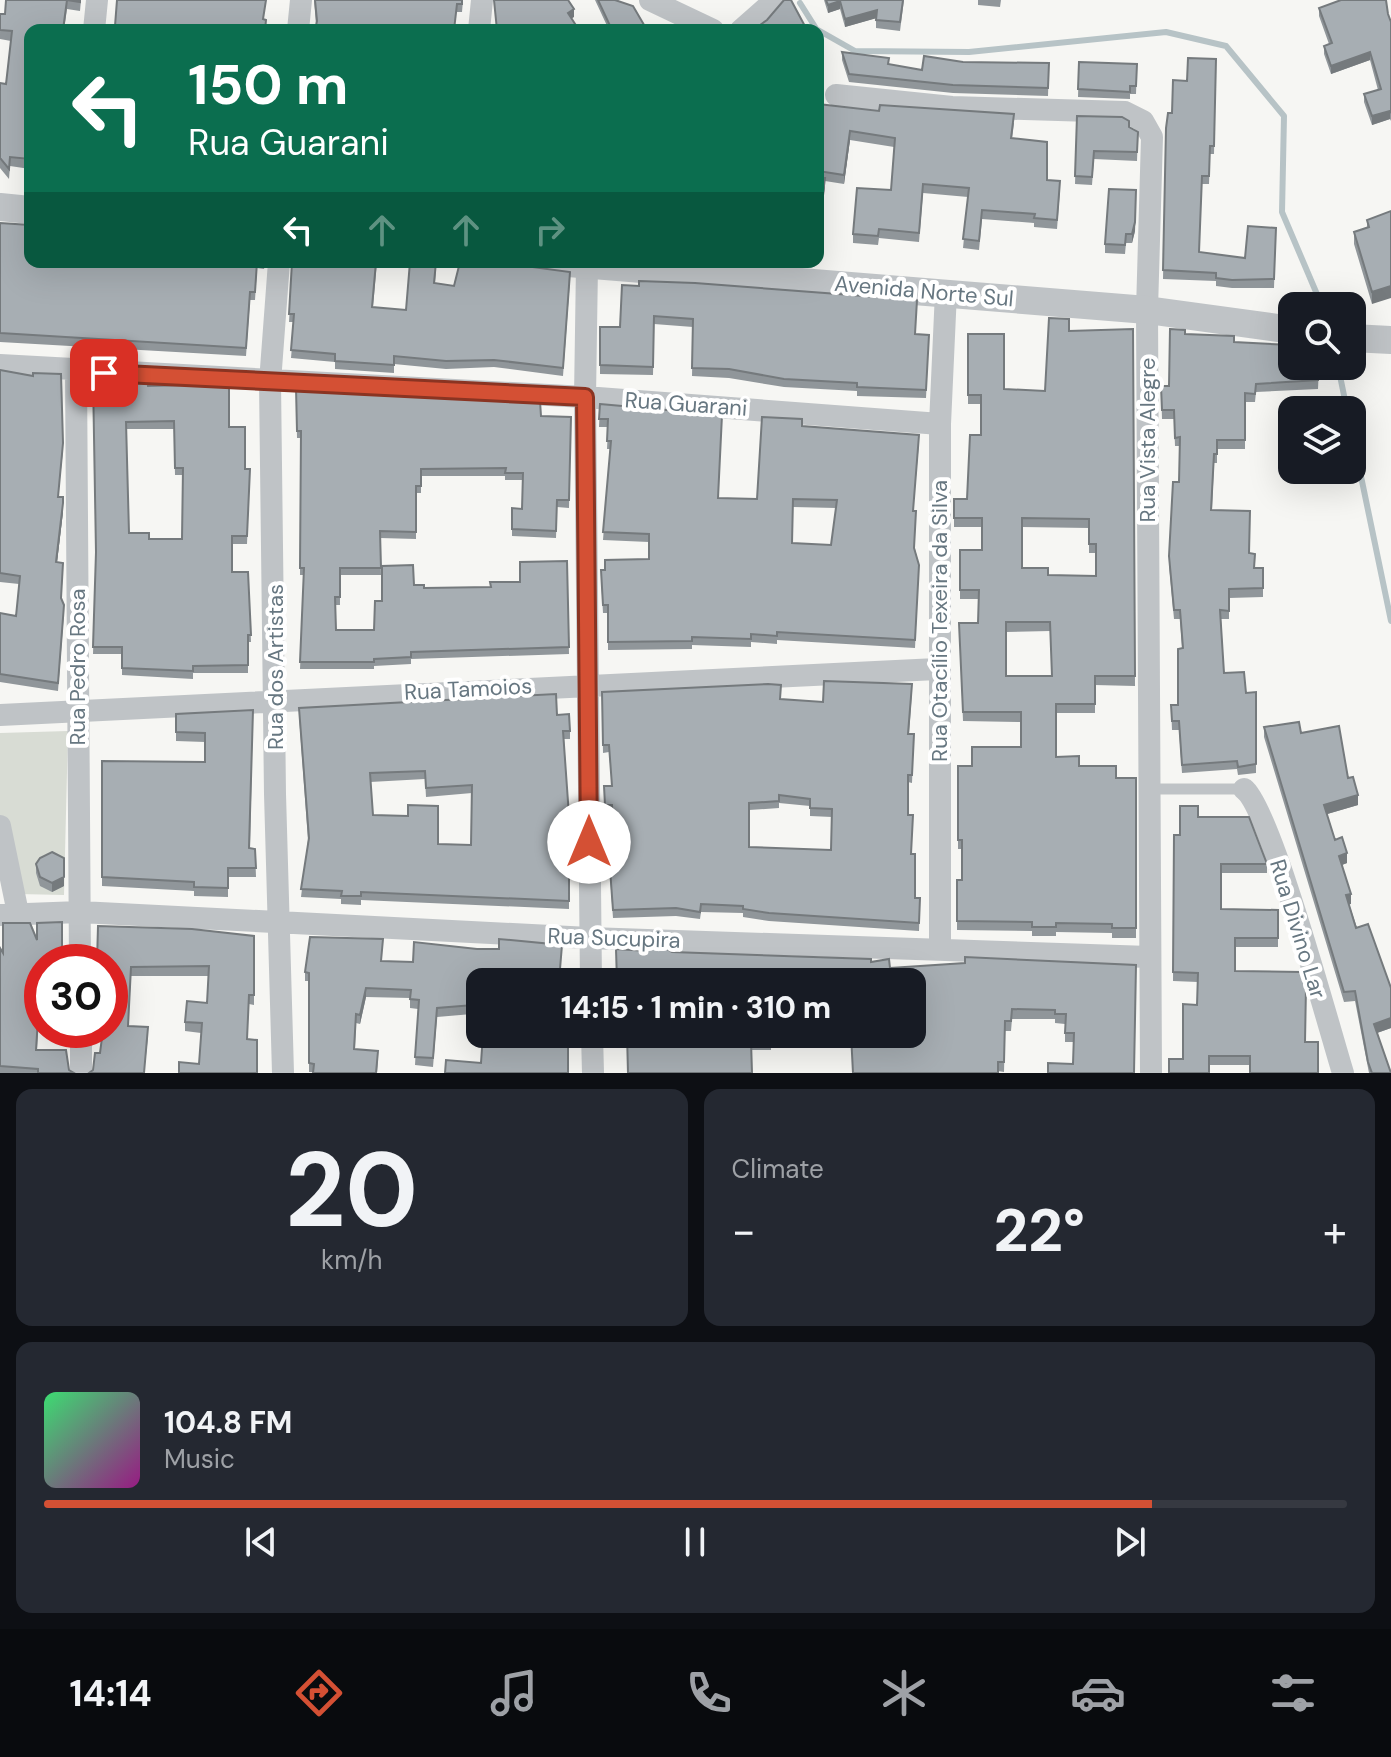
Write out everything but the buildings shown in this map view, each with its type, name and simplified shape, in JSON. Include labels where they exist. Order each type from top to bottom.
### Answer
[{"type":"street","points":[[95,24],[97,0]]},
{"type":"street","points":[[299,24],[301,0]]},
{"type":"street","points":[[480,24],[482,0]]},
{"type":"street","points":[[650,0],[700,24]]},
{"type":"street","points":[[748,24],[775,0]]},
{"type":"street","name":"Rua Vista Alegre","points":[[836,95],[952,107],[1087,108],[1133,114],[1149,129],[1153,149],[1147,310],[1152,789],[1149,957],[1151,1073]]},
{"type":"street","points":[[0,207],[24,209]]},
{"type":"street","name":"Rua dos Artistas","points":[[279,268],[270,382],[283,1073]]},
{"type":"street","points":[[587,268],[585,397],[590,968]]},
{"type":"street","name":"Avenida Norte Sul","points":[[627,268],[1147,310],[1278,328]]},
{"type":"street","name":"Rua Otacílio Texeira da Silva","points":[[940,949],[937,669],[940,424],[946,292]]},
{"type":"street","points":[[1366,339],[1391,340]]},
{"type":"street","name":"Rua Guarani","points":[[0,365],[585,397],[940,424]]},
{"type":"street","name":"Rua Pedro Rosa","points":[[76,371],[80,944]]},
{"type":"street","name":"Rua Tamoios","points":[[0,715],[76,713],[276,699],[937,669]]},
{"type":"street","name":"Rua Divino Lar","points":[[1244,789],[1260,813],[1281,870],[1343,1073]]},
{"type":"street","points":[[0,826],[9,914]]},
{"type":"street","name":"Rua Sucupira","points":[[9,914],[80,912],[279,919],[589,938],[1149,957]]},
{"type":"street","points":[[81,1048],[81,1073]]},
{"type":"street","points":[[592,1048],[593,1073]]},
{"type":"lane","points":[[1152,789],[1244,789]]},
{"type":"shaded area","points":[[68,731],[64,895],[18,894],[0,816],[0,733]]},
{"type":"waterway","points":[[800,3],[813,24]]},
{"type":"waterway","points":[[824,33],[855,51],[969,52],[1166,32],[1226,46],[1284,116],[1282,212],[1316,292]]},
{"type":"waterway","points":[[1341,380],[1344,396]]},
{"type":"waterway","points":[[1363,484],[1391,621]]},
{"type":"route","points":[[104,373],[585,397],[589,842]]}]
